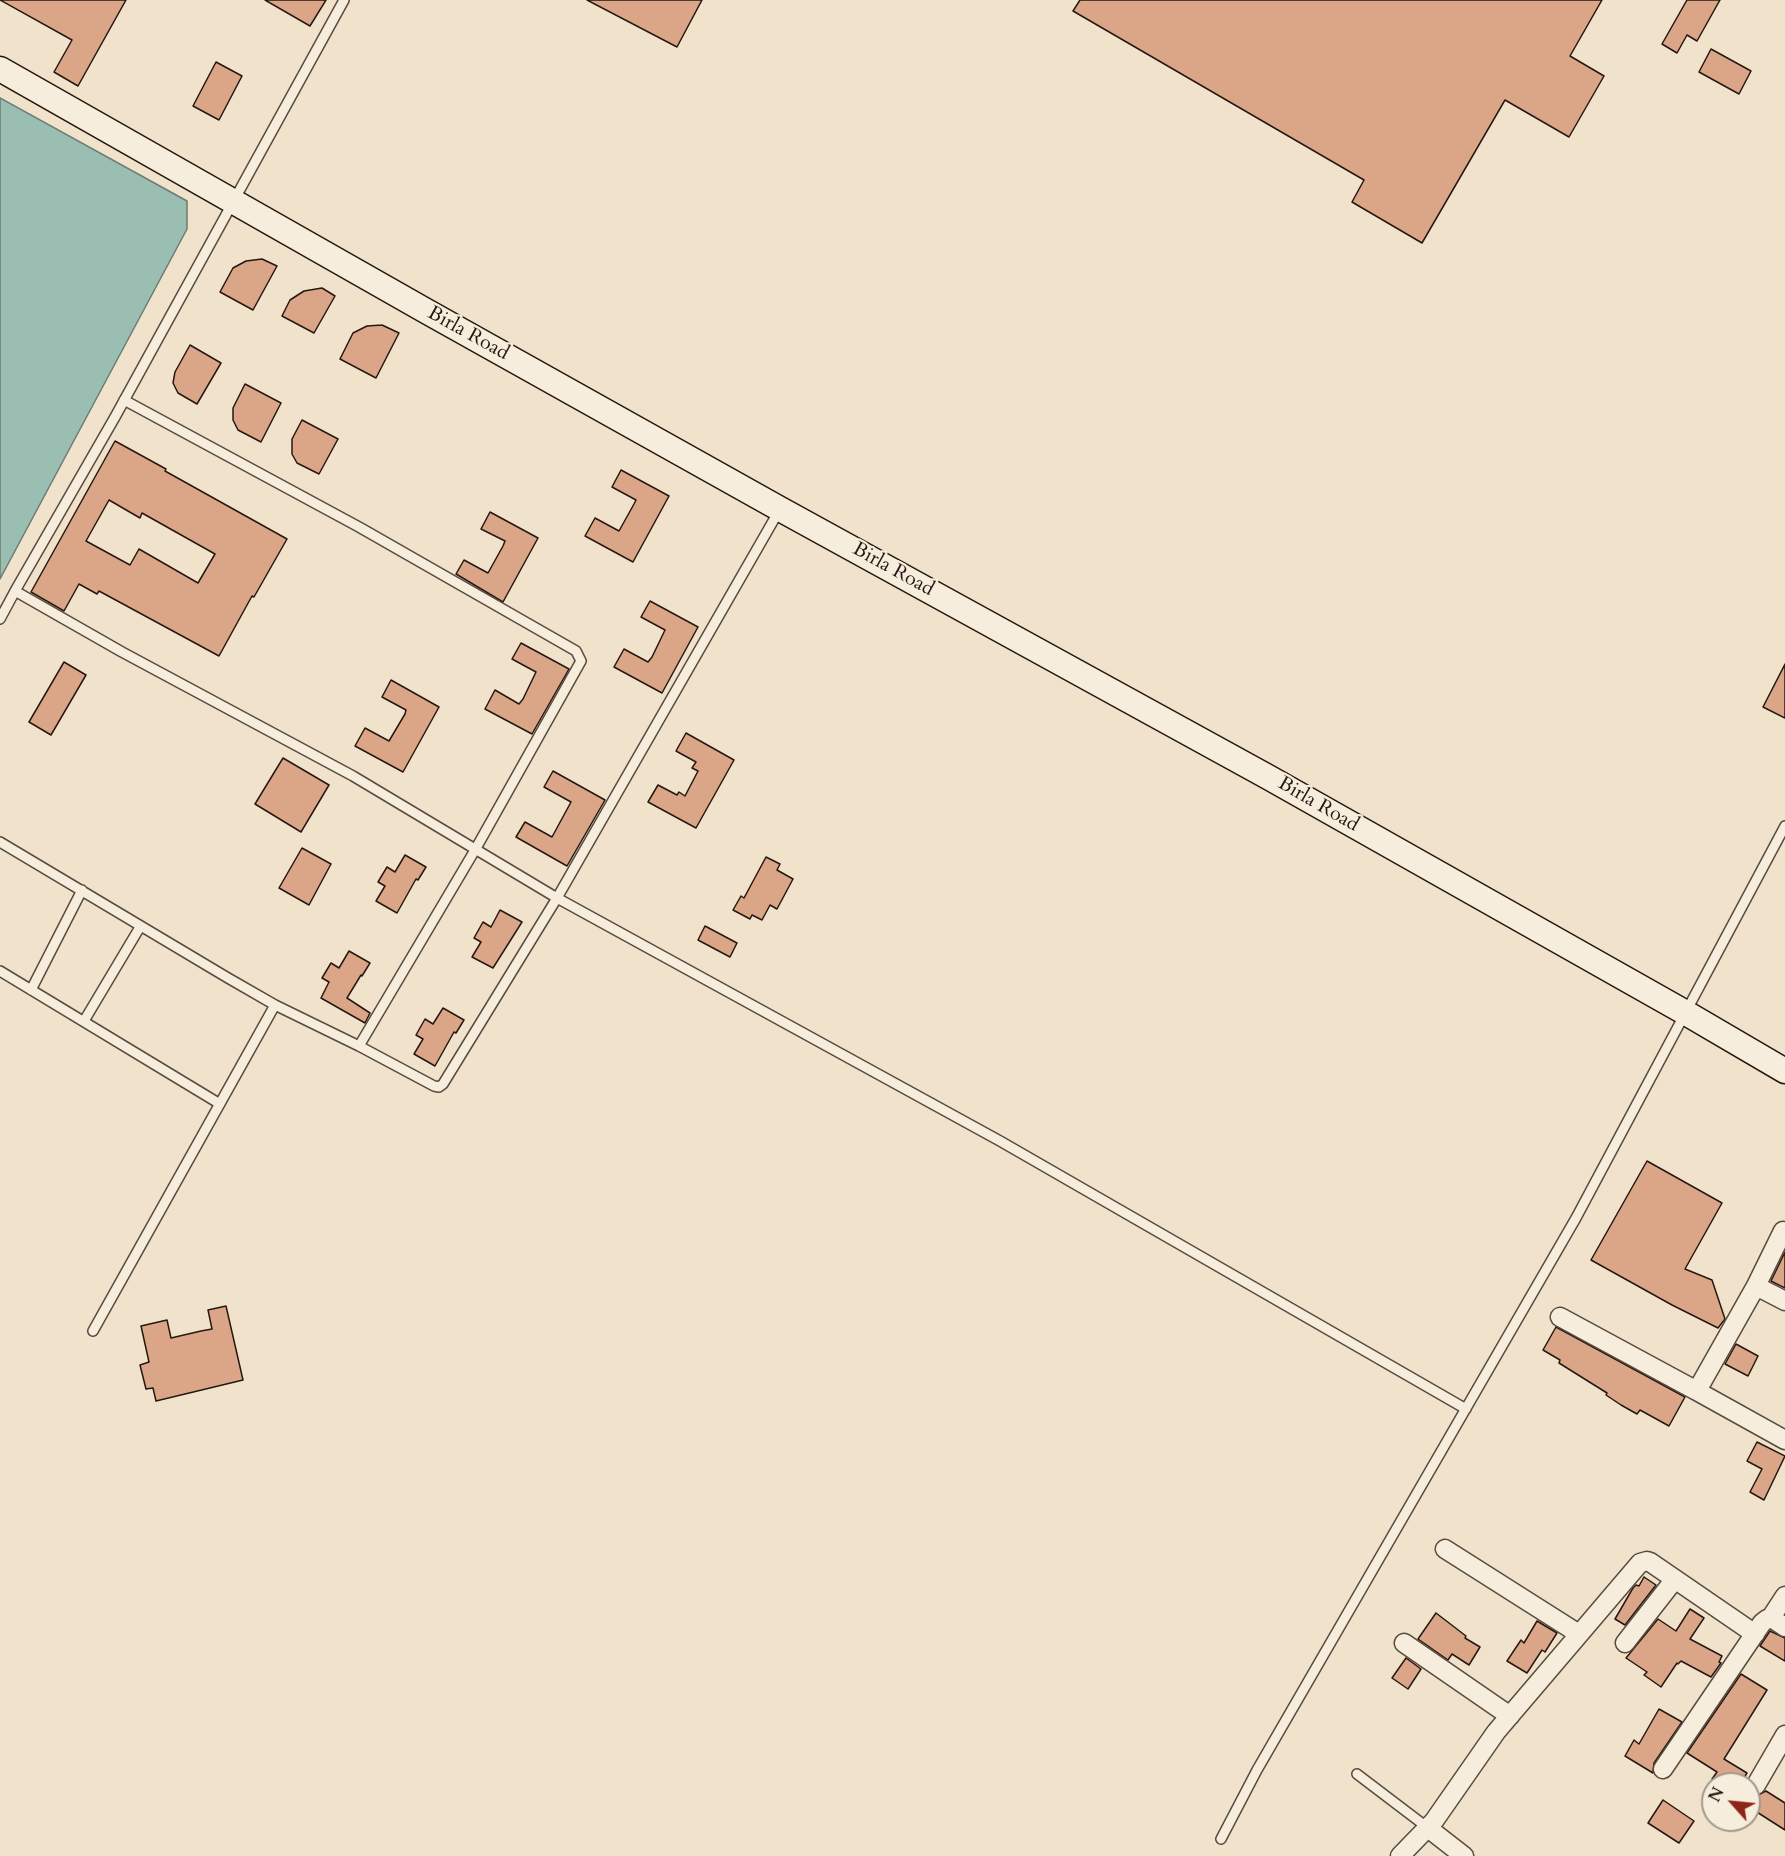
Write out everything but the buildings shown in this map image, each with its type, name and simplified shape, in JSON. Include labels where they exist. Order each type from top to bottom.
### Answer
[{"type":"street","name":"Birla Road","points":[[0,69],[780,509],[1268,777],[1785,1071]]},
{"type":"street","points":[[1695,1390],[1699,1387],[1756,1286],[1783,1231]]},
{"type":"street","points":[[1756,1286],[1785,1301]]},
{"type":"street","points":[[1560,1317],[1785,1440]]},
{"type":"street","points":[[1445,1549],[1579,1634]]},
{"type":"street","points":[[1400,1856],[1428,1828],[1510,1716],[1640,1563],[1650,1562],[1755,1634]]},
{"type":"street","points":[[1625,1643],[1675,1579]]},
{"type":"street","points":[[1663,1769],[1762,1623],[1777,1623],[1785,1596]]},
{"type":"street","points":[[1404,1643],[1510,1716]]},
{"type":"street","points":[[1761,1776],[1785,1735]]},
{"type":"street","points":[[1428,1828],[1464,1856]]},
{"type":"lane","points":[[0,619],[124,400],[344,0]]},
{"type":"lane","points":[[124,400],[359,527],[579,655],[581,661],[475,850],[359,1046]]},
{"type":"lane","points":[[2,847],[82,890],[140,927],[275,1005],[434,1086],[441,1086],[557,898],[780,509]]},
{"type":"lane","points":[[15,591],[122,652],[353,776],[557,898],[1000,1141],[1466,1408]]},
{"type":"lane","points":[[1221,1839],[1257,1770],[1576,1218],[1785,826]]},
{"type":"lane","points":[[31,990],[82,890]]},
{"type":"lane","points":[[84,1021],[140,927]]},
{"type":"lane","points":[[0,971],[220,1104]]},
{"type":"lane","points":[[93,1330],[275,1005]]},
{"type":"lane","points":[[1357,1774],[1428,1828]]},
{"type":"water","points":[[0,98],[187,201],[187,229],[0,579]]}]
